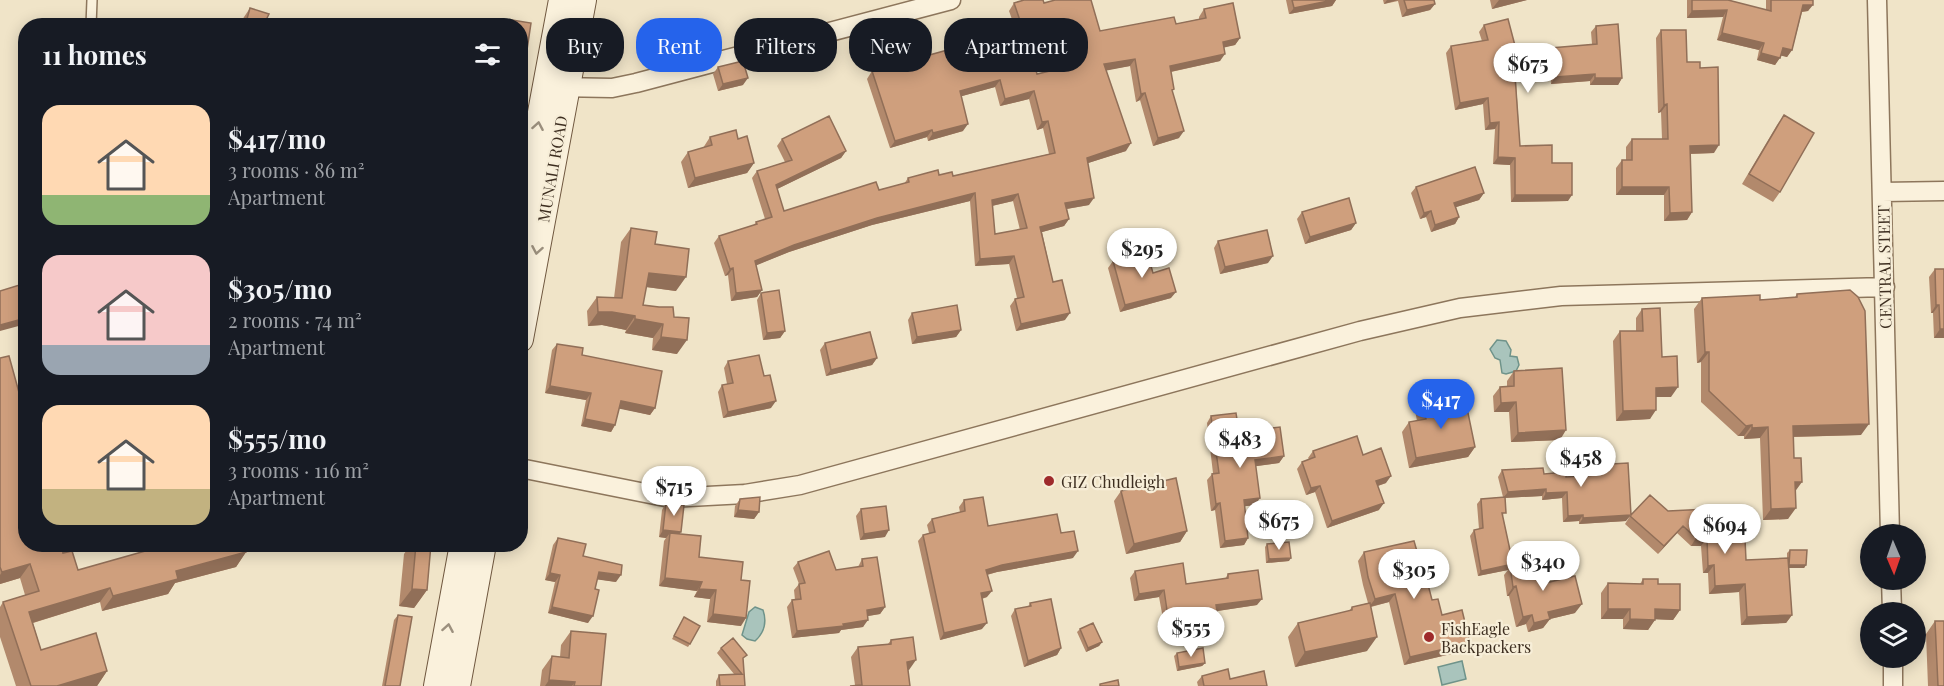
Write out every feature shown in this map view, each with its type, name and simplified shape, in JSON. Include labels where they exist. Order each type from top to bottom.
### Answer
[{"type":"main road","name":"MUNALI ROAD","points":[[528,283],[556,87],[562,0]]},
{"type":"main road","name":"MUNALI ROAD","points":[[528,194],[556,87],[583,0]]},
{"type":"main road","points":[[437,686],[462,552]]},
{"type":"main road","points":[[457,686],[482,552]]},
{"type":"street","points":[[556,87],[612,88],[636,83],[951,0]]},
{"type":"street","name":"CENTRAL STEET","points":[[1877,0],[1890,524]]},
{"type":"street","points":[[1882,192],[1944,191]]},
{"type":"street","points":[[528,470],[670,498],[745,494],[800,485],[1360,331],[1460,308],[1561,296],[1885,288]]},
{"type":"street","points":[[1893,668],[1893,686]]},
{"type":"lane","points":[[91,18],[92,0]]},
{"type":"water","points":[[1497,340],[1506,341],[1511,350],[1510,356],[1517,357],[1519,365],[1516,371],[1502,373],[1500,360],[1495,358],[1490,349]]},
{"type":"water","points":[[755,607],[763,610],[765,623],[761,634],[755,641],[742,635],[749,612]]},
{"type":"water","points":[[1462,661],[1466,679],[1442,685],[1438,667]]},
{"type":"building","points":[[1024,0],[1043,0],[1044,3],[1055,0],[1091,0],[1100,31],[1174,17],[1176,24],[1206,18],[1204,9],[1233,3],[1240,38],[1223,42],[1225,54],[1170,66],[1174,89],[1172,90],[1184,131],[1158,138],[1145,93],[1141,94],[1135,59],[1104,64],[1131,143],[1087,158],[1094,198],[1065,203],[1069,219],[1040,227],[1053,282],[1062,280],[1070,313],[1021,324],[1015,299],[1024,297],[1014,256],[980,259],[975,193],[877,218],[794,245],[755,261],[762,290],[736,293],[733,268],[730,269],[719,236],[772,217],[757,171],[792,160],[782,139],[829,116],[846,151],[776,185],[784,211],[876,182],[879,190],[909,182],[908,178],[938,170],[939,175],[952,172],[953,176],[1055,153],[1048,121],[1042,122],[1034,91],[1005,99],[1000,80],[960,91],[968,124],[933,133],[932,130],[895,141],[872,72],[932,72],[932,54],[944,51],[944,72],[1036,72],[1037,74],[1088,72],[1088,18],[1019,18],[1014,3]],"holes":[[[1018,194],[1027,228],[995,234],[992,200]]]},
{"type":"building","points":[[1292,0],[1333,0],[1294,8]]},
{"type":"building","points":[[1404,0],[1434,0],[1435,4],[1407,10]]},
{"type":"building","points":[[1692,0],[1728,0],[1771,11],[1771,0],[1813,0],[1813,5],[1803,5],[1792,50],[1783,48],[1780,58],[1761,53],[1764,43],[1722,33],[1727,10],[1692,11]]},
{"type":"building","points":[[250,8],[269,14],[267,18],[247,18]]},
{"type":"building","points":[[1508,19],[1518,57],[1550,48],[1597,44],[1596,26],[1618,24],[1622,78],[1595,78],[1595,74],[1555,77],[1554,66],[1515,76],[1520,146],[1552,145],[1552,163],[1572,163],[1572,195],[1515,195],[1515,158],[1498,157],[1499,122],[1490,123],[1488,98],[1460,103],[1451,46],[1488,40],[1484,25]]},
{"type":"building","points":[[528,23],[531,23],[528,43]]},
{"type":"building","points":[[1661,30],[1686,30],[1687,62],[1700,62],[1700,68],[1718,67],[1719,145],[1690,146],[1692,212],[1670,213],[1669,187],[1622,187],[1622,160],[1632,160],[1632,139],[1668,139],[1667,104],[1664,105]]},
{"type":"building","points":[[734,63],[734,72],[746,72],[748,78],[723,84],[719,72],[722,72],[722,66]]},
{"type":"building","points":[[1784,115],[1814,133],[1780,192],[1749,174]]},
{"type":"building","points":[[736,130],[738,139],[747,136],[754,163],[695,178],[688,152],[712,145],[710,137]]},
{"type":"building","points":[[1475,167],[1484,193],[1454,203],[1459,217],[1435,225],[1431,211],[1424,213],[1416,187]]},
{"type":"building","points":[[1349,198],[1356,223],[1310,237],[1302,212]]},
{"type":"building","points":[[631,228],[657,232],[655,244],[689,249],[686,277],[649,273],[643,305],[673,307],[674,317],[689,318],[687,340],[661,337],[663,324],[635,319],[635,316],[598,312],[597,297],[622,298]]},
{"type":"building","points":[[1267,230],[1273,256],[1225,267],[1218,241]]},
{"type":"building","points":[[1147,252],[1153,273],[1169,268],[1176,292],[1125,305],[1113,261]]},
{"type":"building","points":[[1935,269],[1944,269],[1944,329],[1940,329],[1939,305],[1936,305]]},
{"type":"building","points":[[18,285],[18,320],[0,325],[0,291]]},
{"type":"building","points":[[779,290],[785,331],[767,333],[761,293]]},
{"type":"building","points":[[1850,290],[1858,297],[1865,311],[1869,424],[1793,426],[1794,458],[1801,458],[1802,482],[1795,482],[1796,508],[1771,509],[1768,427],[1746,426],[1709,391],[1709,352],[1705,352],[1702,298],[1760,295],[1760,300],[1797,297],[1797,294]]},
{"type":"building","points":[[957,305],[961,330],[917,337],[912,313]]},
{"type":"building","points":[[1660,308],[1662,357],[1677,356],[1678,387],[1656,388],[1656,410],[1623,411],[1620,331],[1643,331],[1642,309]]},
{"type":"building","points":[[870,332],[877,358],[831,370],[825,343]]},
{"type":"building","points":[[557,344],[583,348],[582,355],[662,371],[655,408],[621,401],[615,425],[585,419],[591,393],[550,386]]},
{"type":"building","points":[[759,355],[764,376],[770,375],[776,401],[728,412],[722,385],[733,383],[728,361]]},
{"type":"building","points":[[9,356],[18,389],[18,552],[72,552],[78,570],[142,552],[246,552],[176,571],[178,579],[113,596],[110,588],[29,612],[41,650],[96,633],[107,671],[57,686],[31,686],[3,602],[39,591],[30,564],[2,572],[0,567],[0,358]]},
{"type":"building","points":[[1562,368],[1566,430],[1518,433],[1516,402],[1501,403],[1500,387],[1514,386],[1514,371]]},
{"type":"building","points":[[1436,392],[1440,413],[1467,408],[1475,447],[1416,458],[1409,422],[1426,419],[1421,395]]},
{"type":"building","points":[[1236,413],[1239,432],[1280,427],[1284,456],[1255,460],[1260,498],[1244,500],[1248,538],[1225,541],[1220,503],[1216,504],[1212,474],[1219,473],[1211,416]]},
{"type":"building","points":[[1357,436],[1363,455],[1381,448],[1391,476],[1376,481],[1384,503],[1332,521],[1320,486],[1311,488],[1302,462],[1315,457],[1313,451]]},
{"type":"building","points":[[1610,451],[1611,464],[1628,463],[1631,515],[1583,518],[1583,515],[1568,516],[1567,492],[1546,493],[1546,489],[1508,492],[1502,470],[1543,468],[1544,474],[1566,472],[1566,477],[1596,475],[1595,452]]},
{"type":"building","points":[[1176,478],[1187,531],[1134,544],[1121,491]]},
{"type":"building","points":[[1650,495],[1668,511],[1708,509],[1709,519],[1744,518],[1746,560],[1788,558],[1792,615],[1747,617],[1745,584],[1715,586],[1714,565],[1708,566],[1707,538],[1696,538],[1683,526],[1664,546],[1630,516]]},
{"type":"building","points":[[760,497],[759,512],[738,510],[740,499]]},
{"type":"building","points":[[983,497],[988,526],[1057,514],[1061,533],[1074,531],[1078,551],[986,570],[992,591],[981,593],[987,623],[944,633],[923,535],[935,532],[932,519],[965,511],[964,500]]},
{"type":"building","points":[[1505,497],[1506,513],[1502,513],[1513,564],[1481,571],[1474,530],[1483,528],[1481,499]]},
{"type":"building","points":[[666,503],[684,505],[681,532],[663,530]]},
{"type":"building","points":[[886,506],[889,530],[864,534],[861,509]]},
{"type":"building","points":[[670,533],[701,536],[699,557],[743,562],[741,580],[750,581],[746,618],[713,614],[716,590],[699,589],[702,582],[665,578]]},
{"type":"building","points":[[558,538],[586,544],[583,556],[622,565],[621,575],[599,572],[595,589],[599,590],[593,616],[552,607],[560,575],[550,573]]},
{"type":"building","points":[[1414,541],[1432,600],[1438,599],[1442,615],[1462,610],[1470,643],[1410,657],[1395,594],[1375,599],[1368,577],[1364,552]]},
{"type":"building","points":[[1289,542],[1291,558],[1269,559],[1267,544]]},
{"type":"building","points":[[1790,550],[1807,550],[1806,565],[1789,565]]},
{"type":"building","points":[[829,551],[836,570],[863,566],[862,559],[877,557],[885,607],[867,610],[868,620],[843,624],[844,626],[797,631],[792,600],[801,599],[799,584],[805,583],[798,562]]},
{"type":"building","points":[[415,552],[430,552],[427,590],[412,589]]},
{"type":"building","points":[[1537,562],[1541,584],[1575,576],[1582,604],[1548,612],[1550,619],[1534,623],[1532,615],[1523,617],[1516,586],[1513,587],[1510,566]]},
{"type":"building","points":[[1183,563],[1186,584],[1228,578],[1228,574],[1258,570],[1262,599],[1216,605],[1217,611],[1174,619],[1174,616],[1168,617],[1164,590],[1139,594],[1135,571]]},
{"type":"building","points":[[1643,579],[1658,579],[1658,584],[1680,584],[1680,610],[1655,609],[1655,620],[1630,619],[1630,609],[1608,609],[1608,583],[1643,584]]},
{"type":"building","points":[[1051,599],[1061,648],[1028,661],[1015,609]]},
{"type":"building","points":[[1370,603],[1377,637],[1305,652],[1298,623],[1352,610],[1352,607]]},
{"type":"building","points":[[398,615],[412,617],[400,686],[385,686]]},
{"type":"building","points":[[684,617],[700,626],[690,644],[674,636]]},
{"type":"building","points":[[1935,621],[1944,621],[1944,686],[1938,686]]},
{"type":"building","points":[[1093,623],[1102,642],[1088,648],[1080,629]]},
{"type":"building","points":[[571,631],[606,634],[601,686],[574,686],[575,682],[549,680],[552,656],[569,658]]},
{"type":"building","points":[[913,637],[916,660],[907,662],[910,686],[850,686],[862,685],[858,647],[891,644],[891,640]]},
{"type":"building","points":[[733,638],[747,655],[743,658],[745,686],[720,686],[719,675],[742,674],[721,648]]},
{"type":"building","points":[[1203,648],[1205,663],[1179,667],[1177,653]]},
{"type":"building","points":[[1228,669],[1230,679],[1264,671],[1267,686],[1204,686],[1202,676]]},
{"type":"building","points":[[1118,680],[1119,686],[1100,686],[1100,684]]},
{"type":"place","name":"GIZ Chudleigh","points":[[1049,481]]},
{"type":"place","name":"FishEagle Backpackers","points":[[1429,637]]}]
